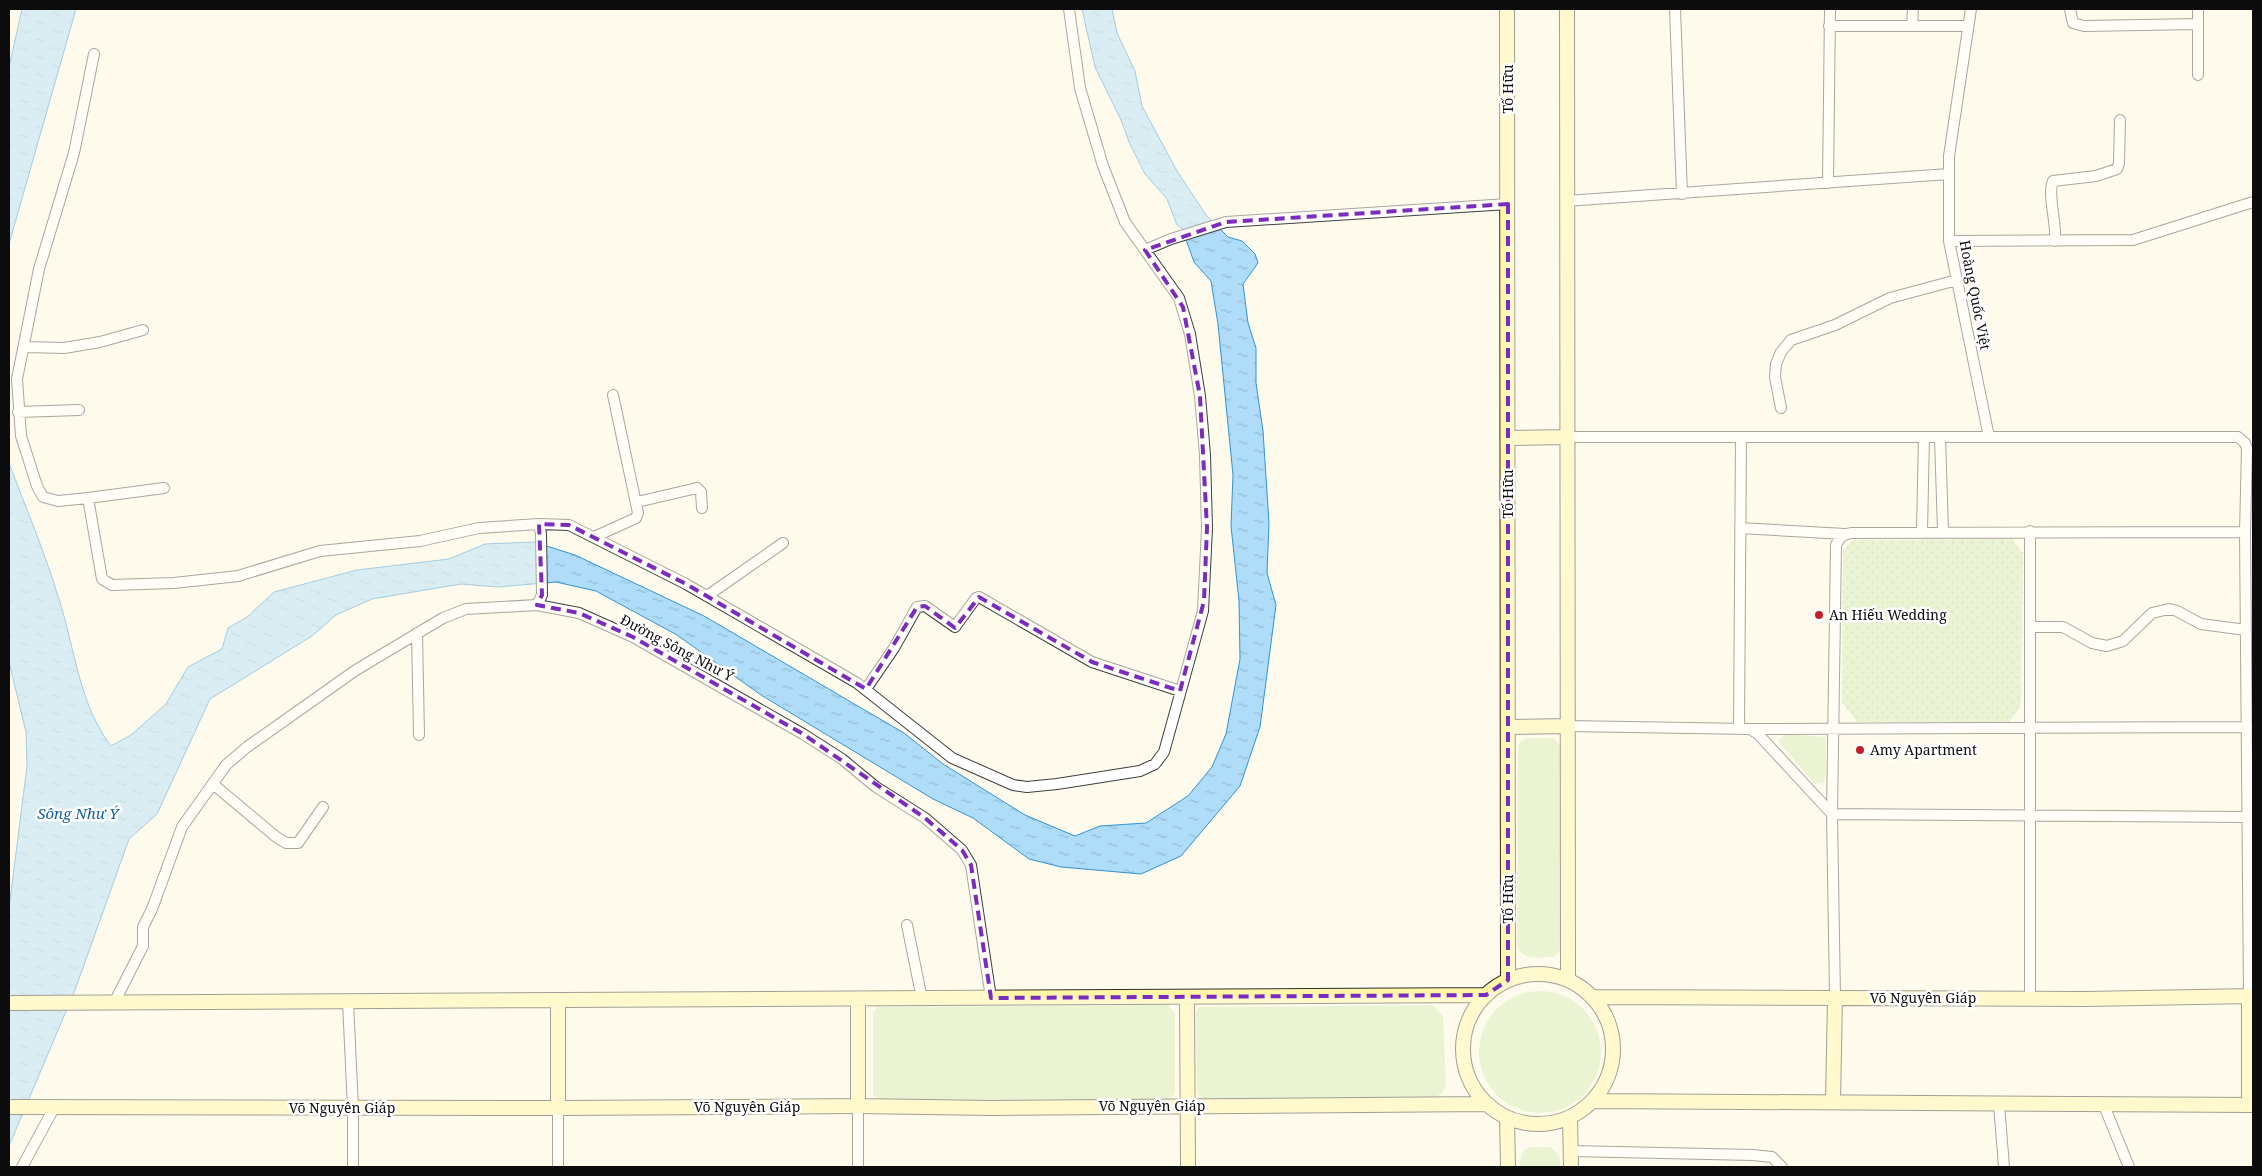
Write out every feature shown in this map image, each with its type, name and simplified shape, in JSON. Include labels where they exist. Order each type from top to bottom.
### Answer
[{"type":"street","points":[[88,498],[102,578],[112,585],[174,583],[238,576],[320,551],[420,541],[479,528],[540,529],[569,525],[707,596],[866,689],[952,758],[1013,785],[1027,787],[1057,784],[1149,768],[1155,764],[1164,752],[1180,690],[1201,623],[1204,601],[1207,528],[1200,396],[1190,334],[1179,298],[1125,222],[1116,202],[1080,88],[1069,9]]},
{"type":"street","name":"Tố Hữu","points":[[1507,9],[1508,980]]},
{"type":"street","points":[[1567,9],[1568,979]]},
{"type":"street","points":[[1675,9],[1682,194]]},
{"type":"street","points":[[1828,183],[1830,9]]},
{"type":"street","points":[[1912,9],[1912,26]]},
{"type":"street","name":"Hoàng Quốc Việt","points":[[1971,9],[1949,156],[1949,241],[1989,437]]},
{"type":"street","points":[[2070,9],[2073,23],[2084,26],[2198,24]]},
{"type":"street","points":[[2198,9],[2198,75]]},
{"type":"street","points":[[1830,26],[1968,26]]},
{"type":"street","points":[[94,54],[74,153],[39,270],[17,379],[21,436],[37,486],[44,497],[58,501],[164,488]]},
{"type":"street","points":[[2055,241],[2056,230],[2051,190],[2053,181],[2096,176],[2119,167],[2120,120]]},
{"type":"street","points":[[1566,201],[1949,174]]},
{"type":"street","points":[[1949,241],[2133,240],[2253,202]]},
{"type":"street","points":[[1146,250],[1171,239],[1226,222],[1508,204]]},
{"type":"street","points":[[1782,408],[1775,377],[1776,364],[1781,352],[1791,340],[1835,325],[1890,298],[1957,280]]},
{"type":"street","points":[[24,347],[64,348],[100,342],[143,330]]},
{"type":"street","points":[[594,537],[636,518],[638,513],[613,395]]},
{"type":"street","points":[[18,412],[79,410]]},
{"type":"street","points":[[1739,728],[1740,437]]},
{"type":"street","points":[[1922,531],[1924,437]]},
{"type":"street","points":[[1940,437],[1942,531]]},
{"type":"street","points":[[1508,438],[2238,437],[2245,443],[2247,448],[2245,532],[2251,1105],[1594,1100]]},
{"type":"street","points":[[637,502],[698,488],[701,492],[702,508]]},
{"type":"street","points":[[1740,528],[1845,534],[1922,531],[2245,532]]},
{"type":"street","points":[[537,605],[542,595],[540,529]]},
{"type":"street","points":[[2030,531],[2030,999]]},
{"type":"street","points":[[1833,1102],[1835,997],[1832,814],[1836,545],[1839,538],[1845,534]]},
{"type":"street","points":[[707,596],[783,543]]},
{"type":"street","points":[[866,689],[894,648],[917,607],[925,606],[955,627],[976,598],[979,597],[1092,662],[1180,690]]},
{"type":"street","name":"Đường Sông Như Ý","points":[[114,1003],[142,946],[143,927],[152,909],[182,827],[226,766],[247,747],[356,670],[443,618],[466,609],[537,605],[579,614],[633,637],[803,734],[842,759],[876,787],[925,818],[962,850],[971,866],[991,998]]},
{"type":"street","points":[[2031,627],[2063,627],[2092,643],[2107,646],[2123,641],[2152,613],[2169,609],[2177,611],[2201,624],[2246,630]]},
{"type":"street","points":[[417,633],[419,735]]},
{"type":"street","points":[[1508,727],[1750,729],[2247,727]]},
{"type":"street","points":[[1750,729],[1758,734],[1832,814],[2247,817]]},
{"type":"street","points":[[213,784],[275,836],[293,845],[298,843],[323,807]]},
{"type":"street","points":[[907,925],[922,999]]},
{"type":"street","points":[[1531,974],[1544,974],[1568,979],[1593,997],[1608,1021],[1614,1048],[1609,1076],[1594,1100],[1570,1118],[1545,1125],[1526,1124],[1507,1118],[1486,1104],[1469,1079],[1463,1049],[1469,1020],[1486,995],[1508,980],[1531,974]]},
{"type":"street","points":[[9,1003],[1486,995]]},
{"type":"street","name":"Võ Nguyên Giáp","points":[[1593,997],[2030,999],[2251,996]]},
{"type":"street","points":[[1187,997],[1188,1167]]},
{"type":"street","points":[[858,999],[858,1167]]},
{"type":"street","points":[[558,1000],[558,1167]]},
{"type":"street","points":[[348,1002],[353,1108],[353,1167]]},
{"type":"street","points":[[2103,1103],[2129,1167]]},
{"type":"street","name":"Võ Nguyên Giáp","points":[[9,1108],[858,1106],[992,1108],[1486,1104]]},
{"type":"street","points":[[2000,1104],[2004,1167]]},
{"type":"street","points":[[22,1167],[49,1108]]},
{"type":"street","points":[[1507,1118],[1508,1167]]},
{"type":"street","points":[[1570,1118],[1571,1167]]},
{"type":"street","points":[[1571,1151],[1753,1155],[1772,1157],[1782,1167]]},
{"type":"highlighted area","points":[[1508,204],[1508,980],[1486,995],[991,998],[971,865],[962,850],[925,818],[803,734],[633,637],[579,613],[537,605],[542,595],[539,524],[569,525],[594,537],[686,584],[866,689],[917,607],[925,606],[955,628],[979,597],[1092,662],[1180,691],[1204,601],[1207,528],[1200,396],[1183,307],[1145,250],[1226,222]]},
{"type":"green space","points":[[2012,539],[2023,553],[2021,706],[2009,722],[1857,722],[1842,702],[1843,551],[1853,540]]},
{"type":"green space","points":[[1786,734],[1826,737],[1826,772],[1824,783],[1815,784],[1778,741]]},
{"type":"green space","points":[[1526,738],[1553,738],[1561,746],[1562,948],[1554,957],[1528,957],[1517,946],[1518,747],[1520,742]]},
{"type":"green space","points":[[1540,991],[1564,995],[1583,1009],[1597,1028],[1601,1052],[1597,1076],[1583,1095],[1564,1109],[1540,1113],[1516,1109],[1497,1095],[1483,1076],[1479,1052],[1483,1028],[1497,1009],[1516,995]]},
{"type":"green space","points":[[1168,1005],[1175,1014],[1175,1092],[1172,1097],[1166,1100],[881,1102],[873,1095],[873,1012],[878,1007]]},
{"type":"green space","points":[[1433,1005],[1443,1016],[1446,1086],[1442,1093],[1431,1100],[1206,1101],[1197,1094],[1196,1012],[1199,1007]]},
{"type":"green space","points":[[1529,1147],[1550,1147],[1559,1155],[1561,1167],[1519,1167],[1523,1151]]},
{"type":"water","points":[[22,9],[76,9],[9,244],[9,67]]},
{"type":"water","name":"Sông Như Ý","points":[[1082,9],[1112,9],[1117,33],[1135,71],[1142,106],[1177,171],[1206,215],[1228,237],[1242,241],[1255,254],[1258,263],[1243,284],[1248,323],[1256,348],[1256,383],[1263,431],[1269,523],[1267,573],[1276,605],[1260,727],[1240,786],[1181,856],[1141,874],[1061,867],[1029,859],[973,818],[933,799],[761,695],[677,635],[596,591],[556,582],[497,587],[461,584],[372,599],[336,615],[312,636],[210,699],[157,814],[129,839],[75,990],[9,1146],[9,908],[27,766],[26,732],[9,662],[9,463],[54,582],[85,694],[100,730],[111,746],[131,735],[166,704],[188,667],[222,649],[228,628],[247,617],[274,592],[357,570],[449,559],[485,544],[534,542],[575,555],[704,616],[904,733],[943,764],[1025,815],[1075,836],[1100,826],[1146,823],[1188,796],[1212,767],[1226,734],[1240,659],[1239,601],[1231,526],[1233,475],[1218,324],[1211,281],[1194,262],[1182,228],[1177,225],[1167,199],[1145,174],[1095,67]]},
{"type":"place","name":"An Hiếu Wedding","points":[[1819,615]]},
{"type":"place","name":"Amy Apartment","points":[[1860,750]]}]
